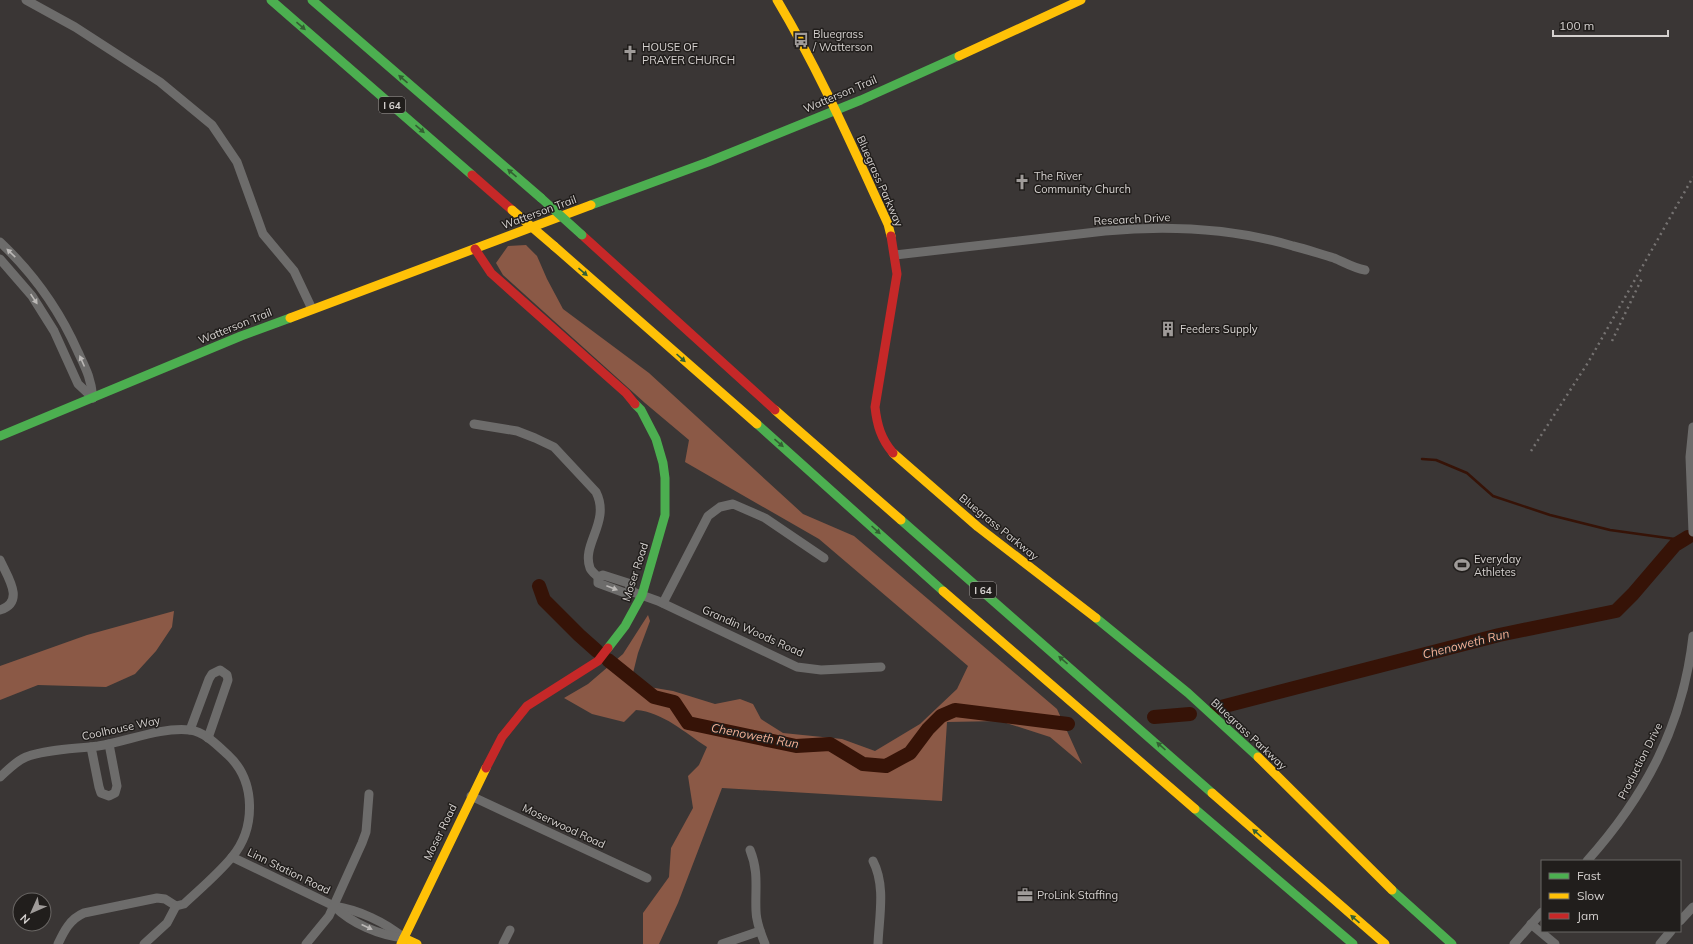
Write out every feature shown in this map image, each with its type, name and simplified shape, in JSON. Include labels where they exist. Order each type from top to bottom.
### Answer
[{"type":"main road","name":"I 64","points":[[272,0],[800,461],[923,573],[1174,792],[1353,944]]},
{"type":"main road","name":"I 64","points":[[312,0],[541,198],[794,427],[1067,664],[1285,858],[1385,944]]},
{"type":"main road","name":"Bluegrass Parkway","points":[[777,0],[801,40],[826,88],[888,224],[893,242],[897,274],[875,407],[878,428],[892,452],[978,527],[1111,629],[1188,693],[1251,750],[1400,898],[1452,944]]},
{"type":"main road","name":"Watterson Trail","points":[[0,436],[241,336],[642,187],[861,100],[1082,0]]},
{"type":"main road","name":"Moser Road","points":[[402,941],[471,796],[502,737],[527,706],[540,696],[598,661],[625,626],[642,595],[665,515],[666,493],[663,463],[656,439],[641,410],[626,394],[491,273],[475,249]]},
{"type":"main road","name":"Linn Station Road","points":[[402,941],[416,944]]},
{"type":"street","points":[[26,0],[75,27],[160,82],[212,124],[237,162],[263,234],[294,271],[312,309]]},
{"type":"street","name":"Research Drive","points":[[895,255],[1105,230],[1169,228],[1213,231],[1270,240],[1327,256],[1352,267],[1365,270]]},
{"type":"street","points":[[0,242],[48,296],[58,312],[91,380],[93,398]]},
{"type":"street","points":[[0,259],[32,296],[54,331],[78,384],[93,398]]},
{"type":"street","name":"Grandin Woods Road","points":[[474,424],[517,431],[554,448],[596,492],[600,501],[600,521],[588,557],[590,569],[598,577],[603,575],[628,583],[633,592],[663,603],[797,666],[822,670],[881,667]]},
{"type":"street","points":[[1693,427],[1690,457],[1693,532]]},
{"type":"street","points":[[663,603],[708,516],[720,507],[727,505],[733,504],[765,518],[824,558]]},
{"type":"street","points":[[0,560],[13,590],[14,597],[9,606],[0,610]]},
{"type":"street","name":"Production Drive","points":[[1588,860],[1631,806],[1660,754],[1677,710],[1686,678],[1693,636]]},
{"type":"street","points":[[190,730],[209,679],[212,674],[220,670],[227,676],[228,680],[208,738]]},
{"type":"street","name":"Coolhouse Way","points":[[0,777],[10,767],[25,758],[38,754],[109,744],[164,731],[190,730],[208,738],[233,760],[242,773],[247,788],[249,807],[247,826],[243,838],[232,857],[184,904],[176,906],[167,923],[144,944]]},
{"type":"street","points":[[91,747],[101,793],[109,796],[114,793],[117,786],[109,744]]},
{"type":"street","points":[[306,944],[329,916],[366,832],[369,794]]},
{"type":"street","name":"Moserwood Road","points":[[471,796],[648,878]]},
{"type":"street","points":[[750,850],[755,862],[757,874],[756,911],[760,931],[765,944]]},
{"type":"street","name":"Linn Station Road","points":[[232,857],[334,906],[344,916],[386,936],[402,941]]},
{"type":"street","points":[[873,861],[877,868],[881,886],[878,944]]},
{"type":"street","points":[[58,944],[74,918],[84,913],[157,898],[165,899],[176,906]]},
{"type":"street","points":[[1681,920],[1693,907]]},
{"type":"street","points":[[1514,944],[1541,913]]},
{"type":"street","points":[[1532,924],[1541,932]]},
{"type":"street","points":[[503,944],[510,930]]},
{"type":"street","points":[[722,944],[760,931]]},
{"type":"street","points":[[1541,932],[1555,944]]},
{"type":"street","points":[[1660,944],[1670,932]]},
{"type":"shaded area","points":[[526,245],[537,256],[563,309],[649,373],[803,514],[854,536],[1057,709],[1082,764],[1050,737],[1000,721],[947,722],[942,801],[722,788],[678,903],[659,944],[643,944],[643,913],[669,877],[671,848],[693,808],[688,776],[699,765],[707,747],[665,719],[655,715],[636,710],[624,722],[592,714],[564,698],[588,684],[623,654],[648,615],[650,621],[638,653],[633,673],[649,687],[673,691],[715,704],[740,699],[753,704],[761,719],[783,733],[842,739],[875,751],[920,724],[957,689],[968,666],[819,539],[685,462],[689,440],[645,403],[503,275],[496,263],[508,246]]},
{"type":"shaded area","points":[[174,611],[172,627],[156,651],[135,674],[106,687],[38,685],[0,700],[0,666],[87,635]]},
{"type":"waterway","points":[[1422,459],[1436,460],[1467,473],[1493,496],[1550,515],[1610,530],[1682,540]]},
{"type":"waterway","name":"Chenoweth Run","points":[[1217,708],[1499,635],[1616,611],[1633,594],[1675,545],[1688,537]]},
{"type":"waterway","name":"Chenoweth Run","points":[[539,586],[544,600],[597,651]]},
{"type":"waterway","name":"Chenoweth Run","points":[[608,660],[654,697],[674,702],[688,723],[796,746],[830,744],[863,764],[886,766],[910,753],[928,729],[941,716],[955,710],[1068,724]]},
{"type":"waterway","name":"Chenoweth Run","points":[[1154,717],[1190,714]]},
{"type":"railway","points":[[1531,451],[1589,361],[1693,177]]},
{"type":"railway","points":[[1612,341],[1643,276]]},
{"type":"traffic: fast","points":[[271,0],[472,175]]},
{"type":"traffic: fast","points":[[312,0],[541,198]]},
{"type":"traffic: fast","points":[[591,205],[708,162],[861,100],[959,56]]},
{"type":"traffic: fast","points":[[541,198],[582,235]]},
{"type":"traffic: fast","points":[[0,436],[241,336],[290,318]]},
{"type":"traffic: fast","points":[[608,648],[625,626],[642,595],[665,515],[665,478],[663,463],[656,439],[641,410],[635,404]]},
{"type":"traffic: fast","points":[[757,424],[943,591]]},
{"type":"traffic: fast","points":[[901,520],[1212,793]]},
{"type":"traffic: fast","points":[[1096,618],[1188,693],[1258,757]]},
{"type":"traffic: fast","points":[[1195,809],[1353,944]]},
{"type":"traffic: fast","points":[[1392,890],[1452,944]]},
{"type":"traffic: slow","points":[[777,0],[793,27],[836,110],[888,224],[891,236]]},
{"type":"traffic: slow","points":[[959,56],[1081,0]]},
{"type":"traffic: slow","points":[[290,318],[591,205]]},
{"type":"traffic: slow","points":[[512,210],[554,246]]},
{"type":"traffic: slow","points":[[554,246],[757,424]]},
{"type":"traffic: slow","points":[[775,410],[901,520]]},
{"type":"traffic: slow","points":[[893,453],[978,527],[1096,618]]},
{"type":"traffic: slow","points":[[943,591],[1195,809]]},
{"type":"traffic: slow","points":[[1258,757],[1392,890]]},
{"type":"traffic: slow","points":[[401,944],[486,768]]},
{"type":"traffic: slow","points":[[1212,793],[1385,944]]},
{"type":"traffic: slow","points":[[404,938],[417,944]]},
{"type":"traffic: jam","points":[[472,175],[512,210]]},
{"type":"traffic: jam","points":[[582,235],[775,410]]},
{"type":"traffic: jam","points":[[891,236],[897,274],[875,407],[880,432],[893,453]]},
{"type":"traffic: jam","points":[[475,249],[491,273],[626,393],[635,404]]},
{"type":"traffic: jam","points":[[486,768],[502,737],[527,706],[598,661],[608,648]]},
{"type":"place","name":"Bluegrass / Watterson","points":[[801,40]]},
{"type":"place","name":"HOUSE OF PRAYER CHURCH","points":[[630,53]]},
{"type":"place","name":"The River Community Church","points":[[1022,182]]},
{"type":"place","name":"Feeders Supply","points":[[1168,329]]},
{"type":"place","name":"Everyday Athletes","points":[[1462,565]]},
{"type":"place","name":"ProLink Staffing","points":[[1025,895]]}]
